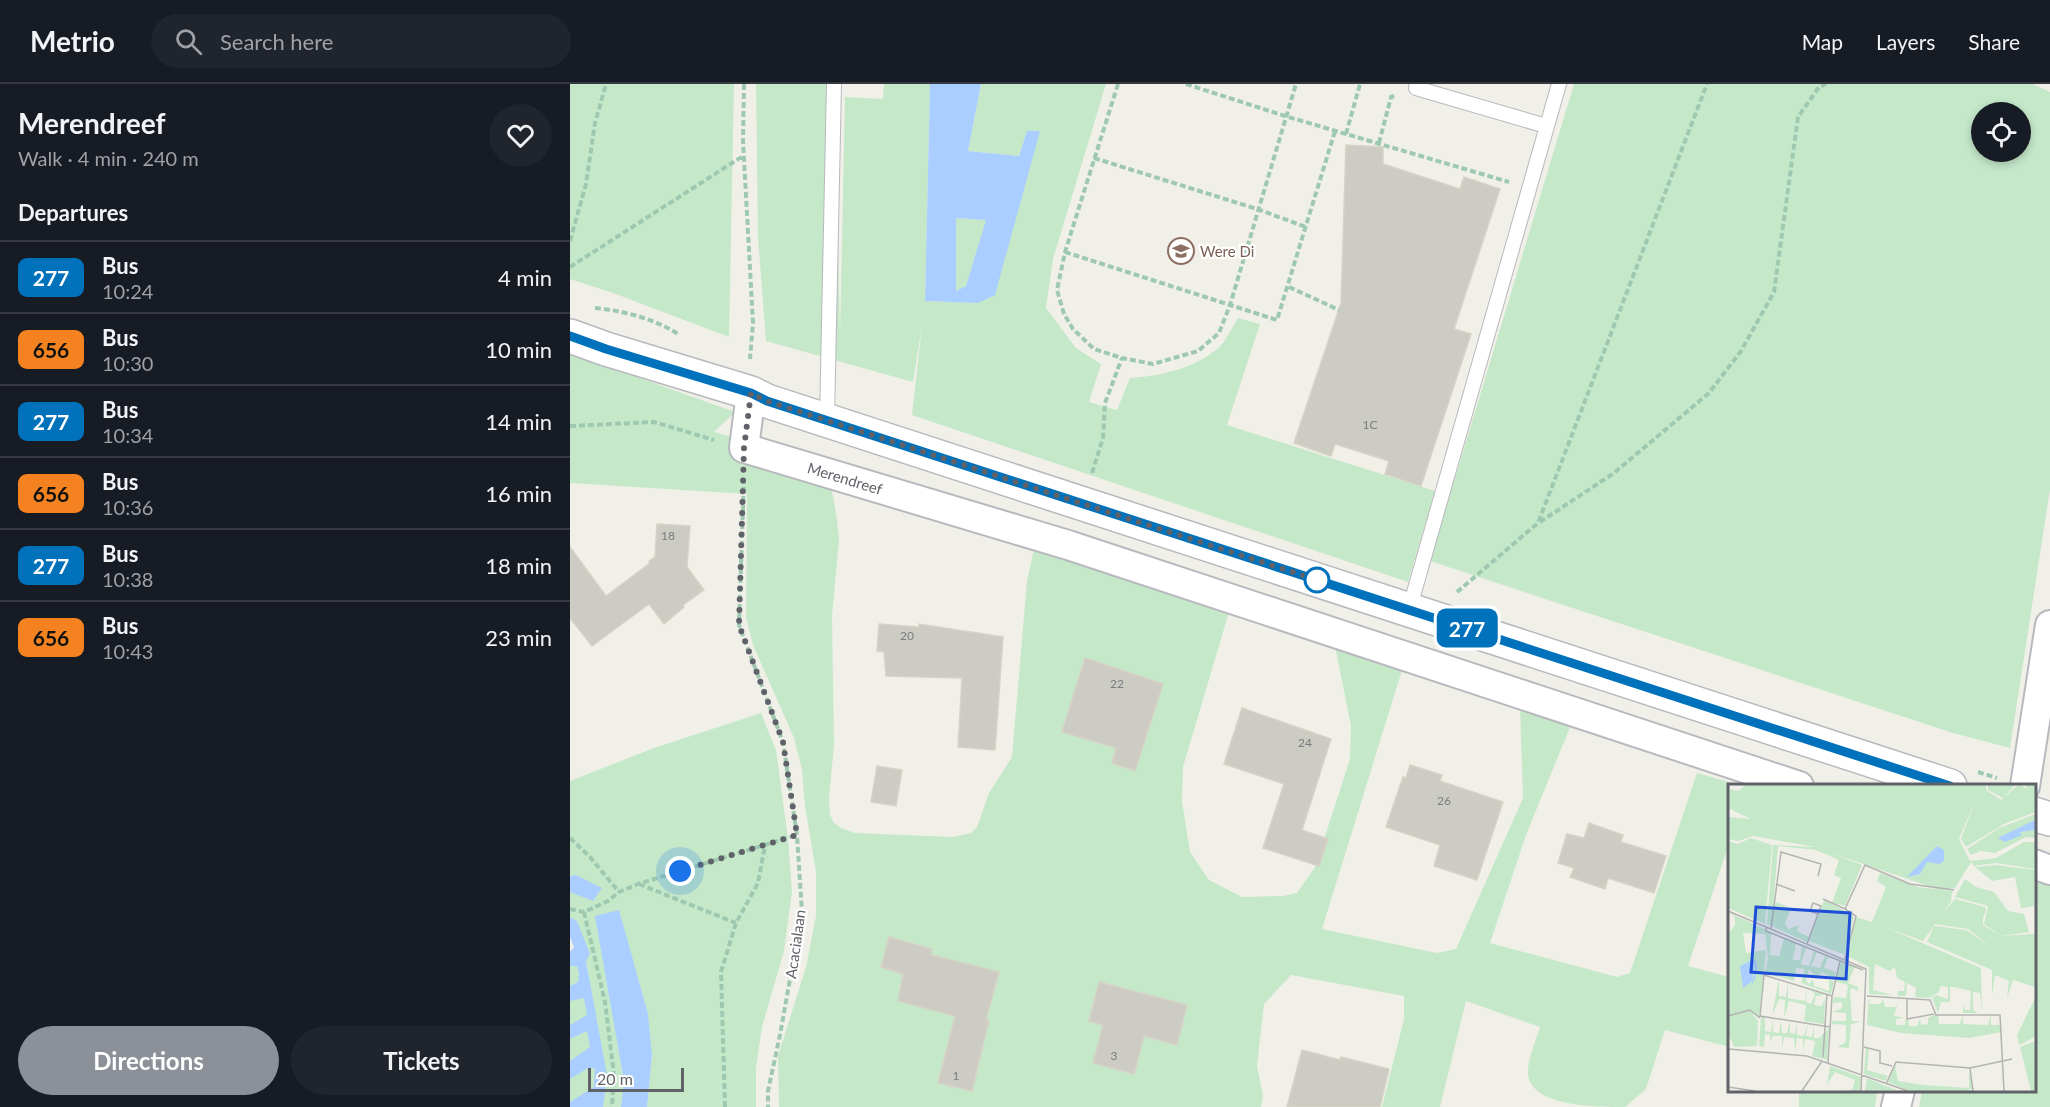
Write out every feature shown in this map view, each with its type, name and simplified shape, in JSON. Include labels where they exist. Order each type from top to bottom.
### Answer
[{"type":"street","points":[[570,336],[606,349],[750,378],[767,401],[1944,784]]},
{"type":"street","points":[[744,448],[750,378]]},
{"type":"street","name":"Merendreef","points":[[744,448],[1068,545],[1793,784]]},
{"type":"street","points":[[2025,784],[2050,625]]},
{"type":"street","points":[[2035,814],[2050,819]]},
{"type":"street","points":[[2035,864],[2050,870]]},
{"type":"street","points":[[1896,1107],[1899,1092]]},
{"type":"lane","points":[[827,420],[834,84]]},
{"type":"lane","points":[[1409,610],[1559,84]]},
{"type":"lane","points":[[1416,86],[1546,126]]},
{"type":"path","points":[[570,241],[586,183],[595,123],[606,84]]},
{"type":"path","points":[[744,84],[744,155],[753,323],[750,378]]},
{"type":"path","points":[[1118,84],[1065,252],[1057,290],[1064,314],[1073,329],[1094,349],[1122,358],[1153,364],[1198,351],[1219,333],[1230,305],[1296,84]]},
{"type":"path","points":[[1186,84],[1285,116],[1530,188]]},
{"type":"path","points":[[1346,134],[1360,84]]},
{"type":"path","points":[[1538,523],[1707,84]]},
{"type":"path","points":[[1454,596],[1538,523],[1623,466],[1709,393],[1741,351],[1774,292],[1798,117],[1819,87],[1826,84]]},
{"type":"path","points":[[1379,143],[1391,97],[1416,86]]},
{"type":"path","points":[[1065,252],[1277,320],[1335,131]]},
{"type":"path","points":[[570,267],[744,155]]},
{"type":"path","points":[[1094,158],[1257,209],[1306,227]]},
{"type":"path","points":[[1289,287],[1339,310]]},
{"type":"path","points":[[1090,478],[1103,438],[1105,403],[1122,358]]},
{"type":"path","points":[[570,426],[654,422],[744,448]]},
{"type":"path","name":"Acacialaan","points":[[744,448],[739,625],[783,742],[797,835],[802,912],[768,1091],[768,1107]]},
{"type":"path","points":[[570,909],[584,912],[638,884],[797,835]]},
{"type":"path","points":[[570,838],[590,857],[619,892]]},
{"type":"path","points":[[725,1107],[721,972],[736,923],[758,883],[765,845]]},
{"type":"path","points":[[638,884],[736,923]]},
{"type":"path","points":[[584,912],[605,1002],[614,1075],[612,1107]]},
{"type":"green space","points":[[570,84],[734,84],[729,337],[570,279]]},
{"type":"green space","points":[[756,84],[833,84],[840,337],[845,97],[883,99],[884,84],[930,84],[925,301],[978,303],[1027,131],[1019,156],[968,151],[981,84],[1106,84],[1053,259],[1046,308],[1076,348],[1101,364],[1089,402],[1117,410],[1130,378],[1165,373],[1197,362],[1220,346],[1238,318],[1260,324],[1227,425],[1435,491],[1408,582],[912,415],[922,325],[913,382],[766,341],[758,237]]},
{"type":"green space","points":[[1574,84],[2033,84],[2050,92],[2050,489],[2010,748],[1953,733],[1430,561]]},
{"type":"green space","points":[[956,218],[987,220],[966,286],[956,291]]},
{"type":"green space","points":[[570,353],[735,412],[714,432],[729,436],[760,436],[826,459],[839,540],[832,616],[834,745],[829,799],[830,815],[834,823],[855,833],[953,837],[971,833],[977,827],[989,793],[1012,757],[1027,581],[1035,545],[1229,612],[1183,767],[1182,801],[1190,852],[1209,880],[1242,897],[1283,896],[1297,893],[1315,867],[1350,759],[1351,726],[1335,646],[1402,670],[1322,929],[1437,953],[1456,949],[1523,798],[1520,708],[1571,725],[1526,835],[1490,943],[1617,977],[1630,973],[1697,773],[1736,784],[1728,784],[1728,847],[1688,966],[1728,977],[1728,1047],[1665,1030],[1646,1089],[1625,1107],[1566,1103],[1539,1092],[1531,1084],[1528,1066],[1540,1027],[1466,1001],[1440,1107],[1382,1107],[1404,1019],[1404,996],[1291,975],[1264,1004],[1257,1066],[1263,1096],[1261,1107],[779,1107],[778,1056],[806,967],[816,916],[816,872],[805,806],[802,770],[794,738],[753,645],[746,617],[747,494],[570,483]]},
{"type":"green space","points":[[761,713],[776,750],[788,839],[792,891],[784,951],[762,1027],[756,1068],[756,1107],[647,1107],[652,1055],[649,1035],[643,1107],[570,1107],[570,966],[577,966],[579,974],[589,975],[577,921],[570,917],[570,892],[577,875],[570,876],[570,781],[654,748]]},
{"type":"green space","points":[[2035,856],[2050,862],[2050,1107],[1919,1107],[1922,1092],[2035,1092]]},
{"type":"green space","points":[[1799,1092],[1877,1092],[1875,1107],[1799,1107]]},
{"type":"water","points":[[930,84],[981,84],[968,151],[1019,156],[1027,131],[1040,131],[995,295],[978,303],[925,301]],"holes":[[[956,218],[986,220],[966,286],[956,291]]]},
{"type":"water","points":[[576,875],[602,888],[593,901],[570,892],[570,876]]},
{"type":"water","points":[[619,910],[648,1014],[652,1055],[647,1107],[621,1107],[624,1081],[595,916]]},
{"type":"water","points":[[570,917],[577,921],[590,954],[586,961],[607,1075],[603,1107],[570,1107],[570,1102],[594,1087],[595,1068],[588,1068],[570,1079],[570,1061],[590,1047],[587,1031],[570,1039],[570,1025],[587,1015],[584,998],[570,1001],[570,986],[578,982],[579,974],[577,966],[570,966],[570,952],[574,947],[570,937]]},
{"type":"building","points":[[1346,145],[1383,147],[1383,164],[1460,189],[1464,177],[1500,189],[1454,329],[1471,334],[1421,486],[1385,474],[1389,461],[1335,444],[1331,456],[1294,443],[1341,303]]},
{"type":"building","points":[[657,524],[690,526],[687,567],[704,590],[683,605],[684,607],[664,624],[649,604],[592,646],[570,618],[570,547],[606,596],[655,557]]},
{"type":"building","points":[[879,624],[919,627],[919,624],[1003,637],[995,750],[958,747],[962,678],[886,676],[884,652],[877,651]]},
{"type":"building","points":[[1085,658],[1163,684],[1135,771],[1112,763],[1116,748],[1062,732]]},
{"type":"building","points":[[1242,708],[1331,739],[1302,830],[1328,839],[1319,866],[1263,848],[1284,784],[1224,764]]},
{"type":"building","points":[[1410,765],[1442,775],[1440,781],[1503,802],[1477,880],[1434,866],[1440,845],[1386,827],[1403,777],[1406,778]]},
{"type":"building","points":[[877,766],[902,770],[896,806],[871,802]]},
{"type":"building","points":[[1589,823],[1623,835],[1621,842],[1666,856],[1654,893],[1608,878],[1605,889],[1570,877],[1574,868],[1558,863],[1567,834],[1584,838]]},
{"type":"building","points":[[889,937],[932,949],[931,955],[999,972],[986,1020],[989,1020],[972,1091],[938,1083],[955,1016],[898,1001],[903,974],[881,967]]},
{"type":"building","points":[[1099,982],[1187,1005],[1177,1045],[1144,1036],[1134,1074],[1093,1063],[1103,1025],[1089,1021]]},
{"type":"building","points":[[1302,1050],[1389,1069],[1380,1107],[1287,1107]]},
{"type":"bus line","name":"277","points":[[570,336],[751,393],[767,401],[1944,784]]},
{"type":"place","name":"Were Di","points":[[1181,251]]},
{"type":"route","points":[[680,871],[797,835],[783,742],[739,625],[744,448],[751,393],[767,401],[1317,580]]}]
